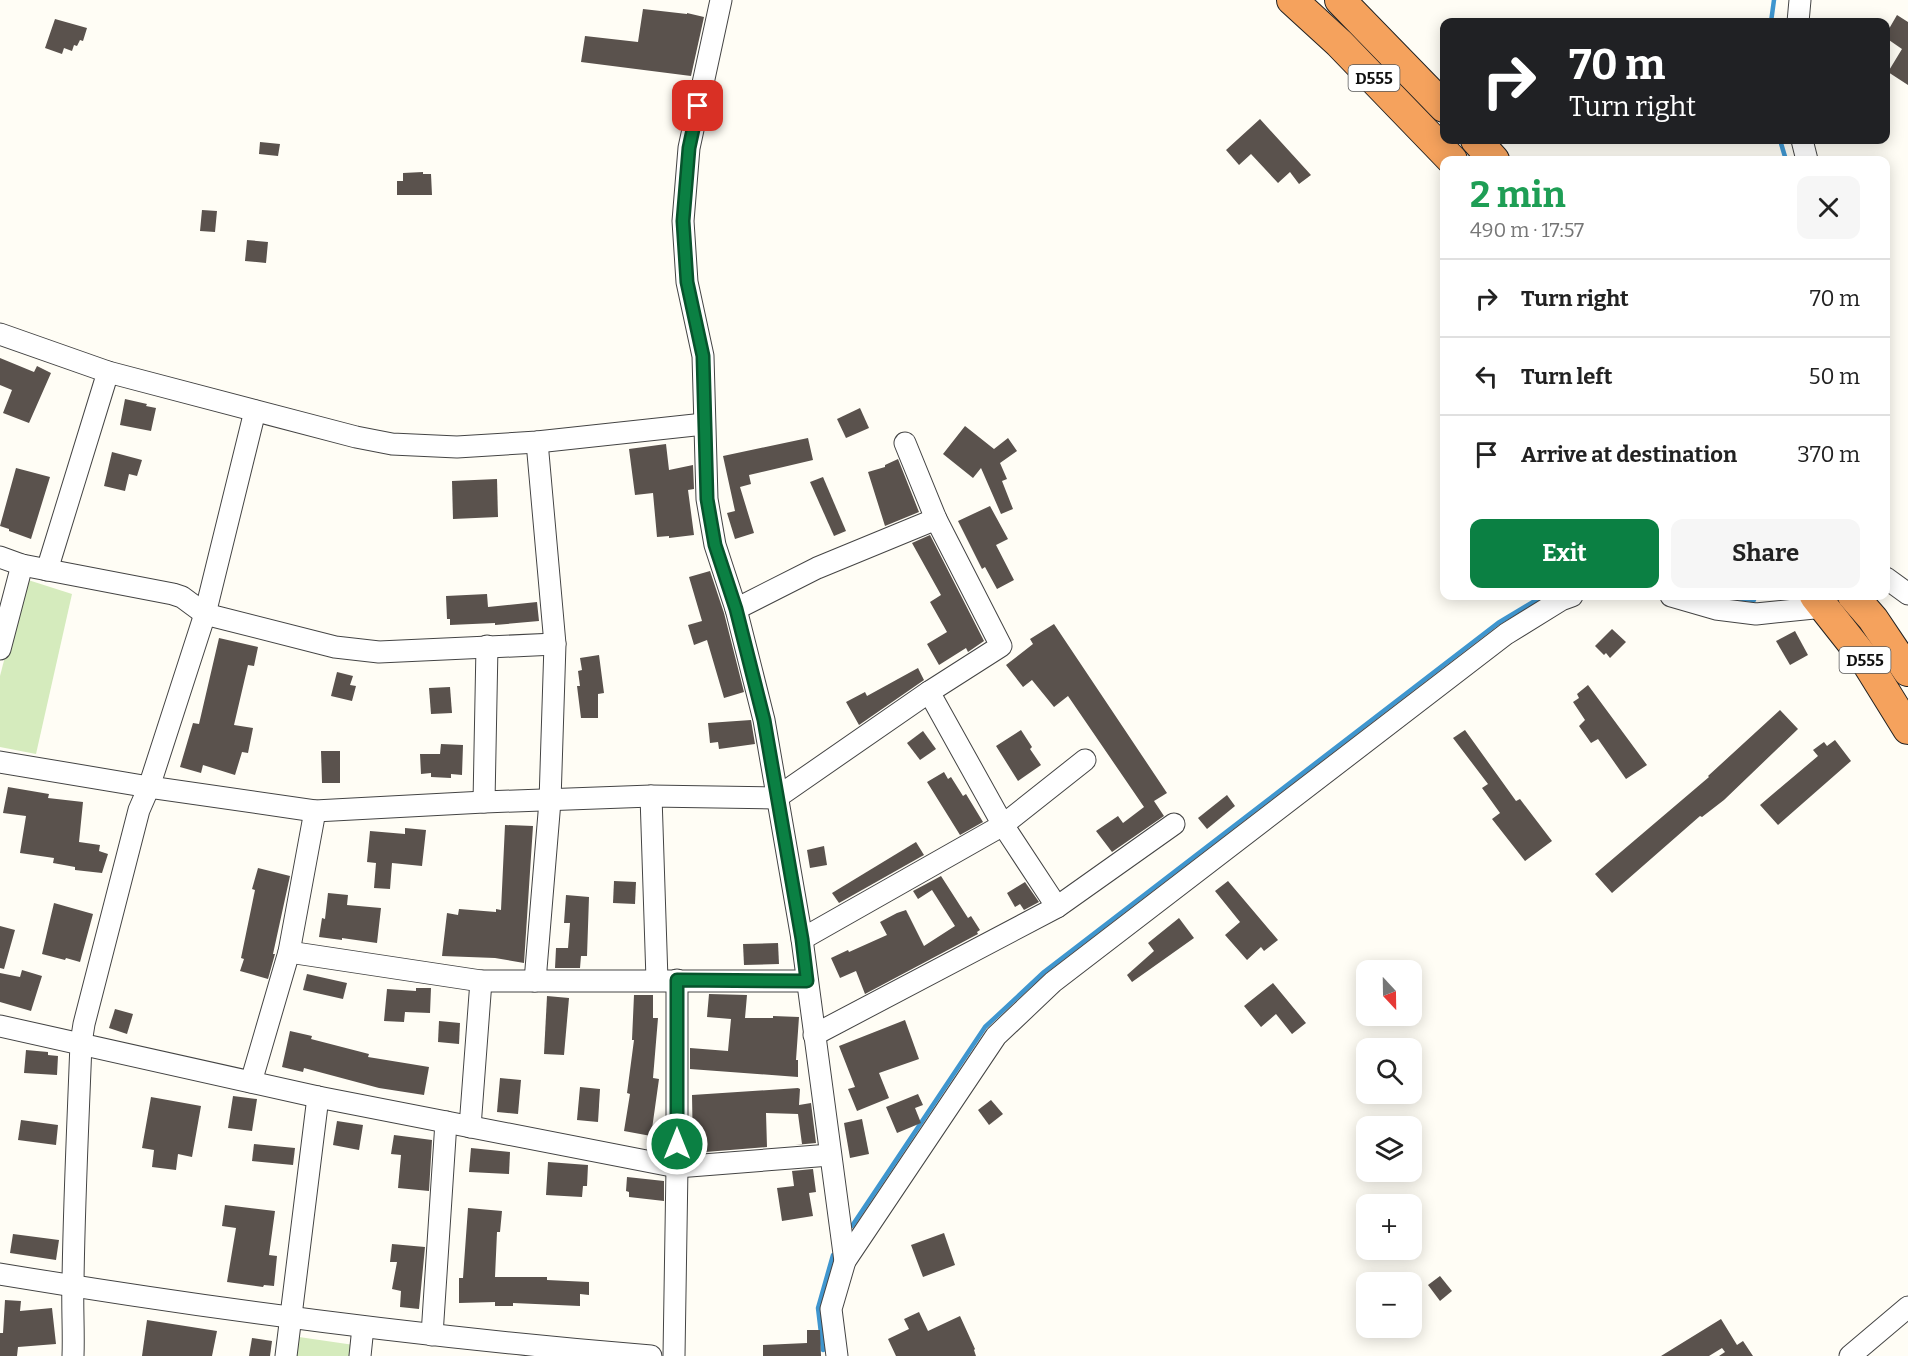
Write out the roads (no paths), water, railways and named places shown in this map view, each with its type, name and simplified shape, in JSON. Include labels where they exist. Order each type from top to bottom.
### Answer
[{"type":"highway","name":"D555","points":[[1292,0],[1339,43],[1448,156]]},
{"type":"highway","name":"D555","points":[[1340,0],[1440,103]]},
{"type":"highway","points":[[1480,144],[1490,156]]},
{"type":"highway","name":"D555","points":[[1856,600],[1873,619],[1908,671]]},
{"type":"highway","name":"D555","points":[[1820,601],[1864,658],[1908,729]]},
{"type":"street","points":[[721,0],[689,148],[683,221],[687,282],[703,356],[707,499],[715,545],[736,609],[764,720],[802,939],[845,1261]]},
{"type":"street","points":[[1798,18],[1800,0]]},
{"type":"street","points":[[0,334],[108,372],[356,437],[392,444],[457,447],[537,442],[704,423]]},
{"type":"street","points":[[48,570],[108,372]]},
{"type":"street","points":[[73,1356],[75,1325],[72,1286],[81,1043],[84,1024],[136,822],[205,614],[255,411]]},
{"type":"street","points":[[535,981],[550,801],[555,644],[537,442]]},
{"type":"street","points":[[0,762],[149,787],[315,811],[651,796],[776,798],[929,692],[1001,646],[936,519],[905,443]]},
{"type":"street","points":[[736,609],[817,568],[936,519]]},
{"type":"street","points":[[0,557],[22,565],[173,594],[192,603],[205,614],[353,650],[379,652],[555,644]]},
{"type":"street","points":[[0,649],[22,565]]},
{"type":"street","points":[[1890,581],[1908,594]]},
{"type":"street","points":[[837,1356],[831,1309],[845,1261],[996,1036],[1053,982],[1202,867],[1506,634],[1561,600]]},
{"type":"street","points":[[1685,600],[1716,609],[1756,614],[1820,601]]},
{"type":"street","points":[[484,802],[487,646]]},
{"type":"street","points":[[929,692],[1003,825],[1057,908]]},
{"type":"street","points":[[802,939],[1003,825],[1085,760]]},
{"type":"street","points":[[651,796],[667,980],[677,1167],[674,1356]]},
{"type":"street","points":[[251,1082],[289,952],[315,811]]},
{"type":"street","points":[[814,1035],[1057,908],[1174,824]]},
{"type":"street","points":[[289,952],[481,981],[807,981]]},
{"type":"street","points":[[470,1127],[481,981]]},
{"type":"street","points":[[0,1026],[318,1097],[677,1167],[830,1155]]},
{"type":"street","points":[[286,1356],[318,1097]]},
{"type":"street","points":[[432,1335],[446,1122]]},
{"type":"street","points":[[0,1274],[290,1318],[432,1335],[501,1350],[651,1356]]},
{"type":"street","points":[[1850,1356],[1908,1307]]},
{"type":"street","points":[[360,1356],[363,1327]]},
{"type":"waterway","points":[[1772,18],[1774,0]]},
{"type":"waterway","points":[[1781,144],[1785,156]]},
{"type":"waterway","points":[[852,1226],[985,1027],[1044,972],[1498,623],[1536,600]]},
{"type":"waterway","points":[[823,1350],[818,1308],[833,1255]]}]
